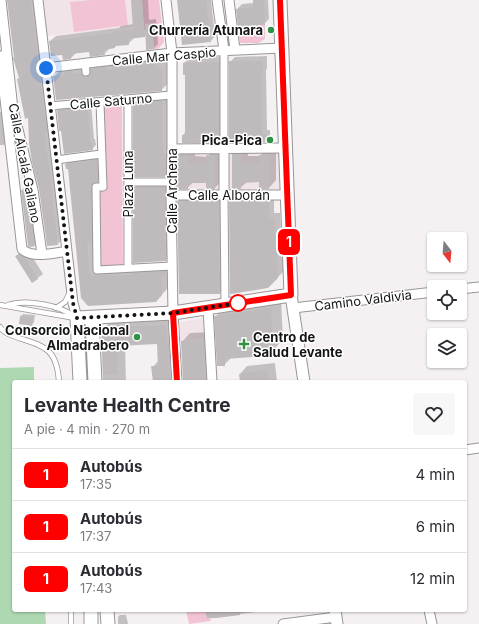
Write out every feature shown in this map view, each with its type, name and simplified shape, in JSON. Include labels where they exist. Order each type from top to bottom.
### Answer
[{"type":"main road","points":[[80,380],[77,318],[173,313],[291,295],[280,0]]},
{"type":"main road","points":[[92,318],[95,380]]},
{"type":"main road","points":[[91,612],[91,624]]},
{"type":"main road","points":[[107,612],[108,624]]},
{"type":"street","points":[[38,0],[73,303],[77,318]]},
{"type":"street","name":"Calle Archena","points":[[166,0],[172,52],[172,266],[177,380]]},
{"type":"street","points":[[217,0],[224,50],[225,306]]},
{"type":"street","points":[[229,0],[235,50]]},
{"type":"street","name":"Calle Alcalá Galiano","points":[[1,3],[13,109],[33,190],[42,254]]},
{"type":"street","name":"Calle Mar Caspio","points":[[46,68],[85,68],[172,52],[282,48]]},
{"type":"street","points":[[7,53],[2,56],[1,64],[21,247],[24,252],[29,254],[67,252]]},
{"type":"street","name":"Calle Saturno","points":[[50,106],[171,95]]},
{"type":"street","name":"Plaza Luna","points":[[101,154],[103,187],[96,187],[97,270],[128,268],[128,99]]},
{"type":"street","points":[[56,160],[101,154],[100,102]]},
{"type":"street","points":[[172,149],[285,148]]},
{"type":"street","points":[[128,182],[171,182]]},
{"type":"street","name":"Calle Alborán","points":[[171,195],[287,195]]},
{"type":"street","points":[[128,268],[172,266]]},
{"type":"street","points":[[467,288],[479,287]]},
{"type":"street","name":"Camino Valdivia","points":[[293,308],[427,293]]},
{"type":"street","points":[[291,295],[304,380]]},
{"type":"street","points":[[208,308],[212,380]]},
{"type":"street","points":[[467,450],[479,448]]},
{"type":"street","points":[[430,612],[432,624]]},
{"type":"street","points":[[283,624],[336,617]]},
{"type":"lane","points":[[56,308],[65,302],[72,289]]},
{"type":"lane","points":[[6,305],[16,302],[25,302],[56,308],[68,312],[77,318]]},
{"type":"lane","points":[[0,305],[77,318]]},
{"type":"lane","points":[[0,327],[12,336],[43,346],[48,350],[56,365],[59,380]]},
{"type":"lane","points":[[70,612],[71,624]]},
{"type":"shaded area","points":[[43,0],[159,0],[163,28],[144,30],[144,26],[47,36]]},
{"type":"shaded area","points":[[91,0],[125,0],[128,25],[74,32],[70,2]]},
{"type":"shaded area","points":[[142,0],[159,0],[164,42],[159,48],[154,50],[153,37],[157,36],[157,29],[144,30]]},
{"type":"shaded area","points":[[265,25],[265,39],[258,43],[240,43],[238,27]]},
{"type":"shaded area","points":[[103,106],[122,106],[123,266],[98,267],[98,190],[105,189]]},
{"type":"shaded area","points":[[285,148],[287,195],[171,195],[172,149]]},
{"type":"shaded area","points":[[205,318],[206,339],[180,341],[179,322]]},
{"type":"shaded area","points":[[34,367],[34,380],[12,380],[12,612],[45,612],[46,624],[0,624],[0,368]]},
{"type":"shaded area","points":[[186,612],[205,612],[207,618],[211,618],[210,621],[189,624]]},
{"type":"building","points":[[7,0],[31,0],[47,132],[45,132],[45,141],[58,245],[47,246],[39,189],[29,143],[28,118],[25,119],[17,79],[19,78],[13,58]]},
{"type":"building","points":[[131,0],[142,0],[145,37],[128,39],[129,45],[115,46],[115,48],[104,50],[105,55],[90,57],[89,52],[71,54],[71,59],[63,60],[62,55],[51,56],[49,41],[114,33],[114,31],[133,29]]},
{"type":"building","points":[[177,0],[206,0],[211,42],[182,45]]},
{"type":"building","points":[[253,0],[264,0],[265,25],[238,27],[236,9],[253,7]]},
{"type":"building","points":[[152,23],[154,49],[146,50],[145,24]]},
{"type":"building","points":[[229,61],[262,61],[262,134],[265,134],[265,142],[229,142]]},
{"type":"building","points":[[147,62],[151,62],[162,70],[162,91],[56,100],[53,76],[64,75],[64,72],[72,71],[72,74],[81,73],[87,77],[90,74],[91,69],[106,67],[106,70],[147,65]]},
{"type":"building","points":[[219,62],[219,143],[182,143],[182,135],[185,135],[185,75],[183,75],[183,63]]},
{"type":"building","points":[[162,101],[163,154],[166,154],[165,177],[133,177],[133,103]]},
{"type":"building","points":[[88,108],[90,142],[92,142],[93,150],[64,154],[61,131],[59,131],[57,110]]},
{"type":"building","points":[[232,154],[241,154],[241,163],[259,164],[259,155],[269,155],[269,189],[259,189],[259,182],[241,183],[241,189],[232,189]]},
{"type":"building","points":[[178,155],[188,155],[188,163],[206,164],[206,155],[215,155],[215,189],[206,189],[206,183],[188,183],[188,189],[177,189]]},
{"type":"building","points":[[97,160],[98,182],[93,183],[91,187],[92,243],[87,243],[90,276],[132,275],[132,273],[166,271],[166,276],[162,276],[162,295],[156,302],[88,306],[81,298],[68,169],[66,169],[65,164]]},
{"type":"building","points":[[133,187],[165,187],[166,261],[133,263]]},
{"type":"building","points":[[21,190],[27,190],[35,246],[28,246]]},
{"type":"building","points":[[177,201],[219,201],[220,294],[179,294]]},
{"type":"building","points":[[229,201],[269,201],[269,218],[275,218],[278,278],[268,288],[230,294]]},
{"type":"building","points":[[19,254],[25,258],[38,279],[32,283],[15,256]]},
{"type":"building","name":"Centro de Salud Levante","points":[[271,308],[273,350],[269,351],[268,356],[225,359],[225,366],[217,366],[214,316]]},
{"type":"building","points":[[20,316],[33,317],[32,326],[19,324]]},
{"type":"building","points":[[166,325],[167,342],[169,342],[171,380],[153,380],[151,366],[158,366],[157,344],[117,346],[118,374],[103,375],[101,329],[107,329],[107,327]]},
{"type":"building","points":[[204,340],[206,380],[183,380],[181,341]]},
{"type":"building","points":[[267,370],[269,380],[240,380],[239,374]]},
{"type":"building","points":[[205,612],[240,612],[240,615],[207,618]]},
{"type":"bus line","name":"1","points":[[177,380],[173,313],[291,295],[280,0]]},
{"type":"place","name":"Churrería Atunara","points":[[271,30]]},
{"type":"place","name":"Pica-Pica","points":[[270,140]]},
{"type":"place","name":"Consorcio Nacional Almadrabero","points":[[137,337]]},
{"type":"place","name":"Centro de Salud Levante","points":[[244,344]]},
{"type":"route","points":[[46,68],[73,303],[77,318],[173,313],[238,303]]}]
